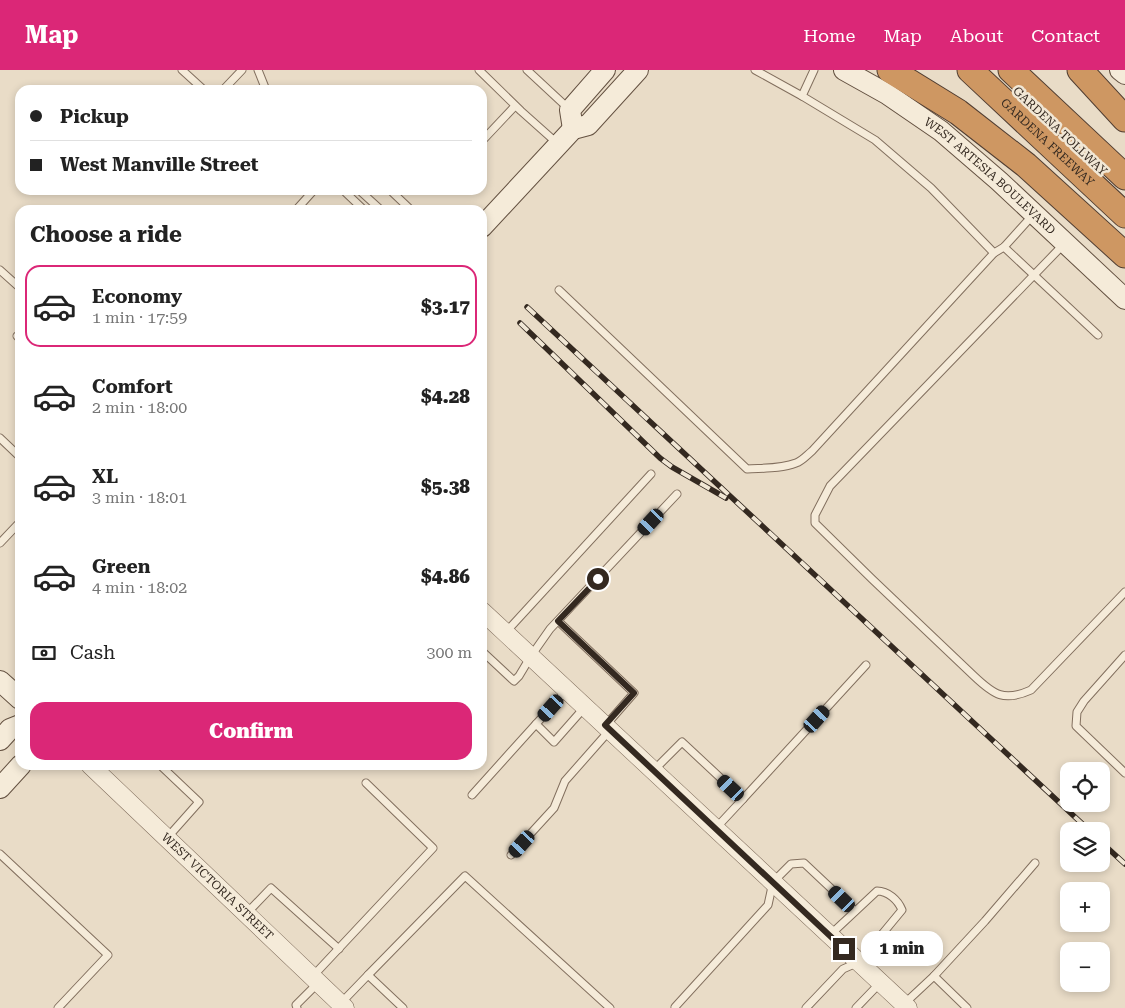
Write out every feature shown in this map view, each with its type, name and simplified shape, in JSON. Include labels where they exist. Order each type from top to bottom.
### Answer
[{"type":"highway","points":[[890,70],[958,112],[988,135],[1026,165],[1125,255]]},
{"type":"highway","name":"GARDENA FREEWAY","points":[[970,70],[1125,215]]},
{"type":"highway","name":"GARDENA TOLLWAY","points":[[995,70],[1125,193]]},
{"type":"highway","name":"GARDENA TOLLWAY","points":[[1011,70],[1125,176]]},
{"type":"highway","points":[[1031,70],[1125,158]]},
{"type":"highway","points":[[1080,70],[1125,120]]},
{"type":"main road","points":[[487,222],[558,145],[572,119],[606,70]]},
{"type":"main road","points":[[572,119],[588,125],[638,70]]},
{"type":"main road","name":"WEST ARTESIA BOULEVARD","points":[[844,70],[887,94],[941,131],[999,181],[1125,299]]},
{"type":"main road","points":[[1120,70],[1125,74]]},
{"type":"main road","points":[[0,681],[15,694]]},
{"type":"main road","points":[[0,740],[10,729],[15,727]]},
{"type":"main road","points":[[0,788],[16,770]]},
{"type":"street","points":[[487,615],[906,1006]]},
{"type":"street","name":"WEST VICTORIA STREET","points":[[95,770],[343,1006]]},
{"type":"lane","points":[[182,70],[198,85]]},
{"type":"lane","points":[[228,85],[242,70]]},
{"type":"lane","points":[[258,70],[264,85]]},
{"type":"lane","points":[[479,70],[558,145]]},
{"type":"lane","points":[[527,70],[572,119]]},
{"type":"lane","points":[[755,70],[875,140],[931,188],[994,253]]},
{"type":"lane","points":[[802,96],[814,70]]},
{"type":"lane","points":[[487,136],[515,106]]},
{"type":"lane","points":[[300,205],[310,195]]},
{"type":"lane","points":[[348,195],[359,205]]},
{"type":"lane","points":[[364,195],[376,205]]},
{"type":"lane","points":[[395,195],[406,205]]},
{"type":"lane","points":[[559,290],[747,469],[781,466],[798,463],[812,451],[994,253],[1004,247],[1034,214]]},
{"type":"lane","points":[[1065,243],[830,486],[815,515],[815,522],[985,686],[999,695],[1020,695],[1031,690],[1125,592]]},
{"type":"lane","points":[[1004,247],[1098,335]]},
{"type":"lane","points":[[0,270],[15,284]]},
{"type":"lane","points":[[0,438],[15,452]]},
{"type":"lane","points":[[505,632],[651,474]]},
{"type":"lane","points":[[487,656],[514,681],[550,630],[677,494]]},
{"type":"lane","points":[[0,543],[15,527]]},
{"type":"lane","points":[[511,855],[554,808],[565,781],[634,693],[558,621]]},
{"type":"lane","points":[[1125,655],[1077,712],[1076,726],[1125,773]]},
{"type":"lane","points":[[716,828],[866,666]]},
{"type":"lane","points":[[472,795],[567,689]]},
{"type":"lane","points":[[536,724],[554,742],[585,707]]},
{"type":"lane","points":[[653,770],[682,742],[743,799]]},
{"type":"lane","points":[[165,770],[199,802],[166,838]]},
{"type":"lane","points":[[297,1008],[296,1005],[339,949],[433,848],[366,782]]},
{"type":"lane","points":[[0,854],[108,955],[58,1008]]},
{"type":"lane","points":[[675,1007],[768,905],[773,882],[792,864],[804,863],[855,911]]},
{"type":"lane","points":[[906,1006],[985,921],[1035,863]]},
{"type":"lane","points":[[343,1006],[368,975],[465,876],[610,1008]]},
{"type":"lane","points":[[246,914],[271,888],[339,949]]},
{"type":"lane","points":[[806,1008],[843,969],[859,962],[902,910],[892,896],[876,891],[830,935]]},
{"type":"lane","points":[[368,975],[403,1008]]},
{"type":"lane","points":[[934,976],[967,1008]]},
{"type":"lane","points":[[856,1008],[881,982]]},
{"type":"railway","points":[[527,307],[1080,822]]},
{"type":"railway","points":[[520,323],[660,458],[726,498]]},
{"type":"railway","points":[[1110,850],[1125,864]]},
{"type":"route","points":[[598,579],[558,621],[634,693],[605,725],[844,949]]}]
